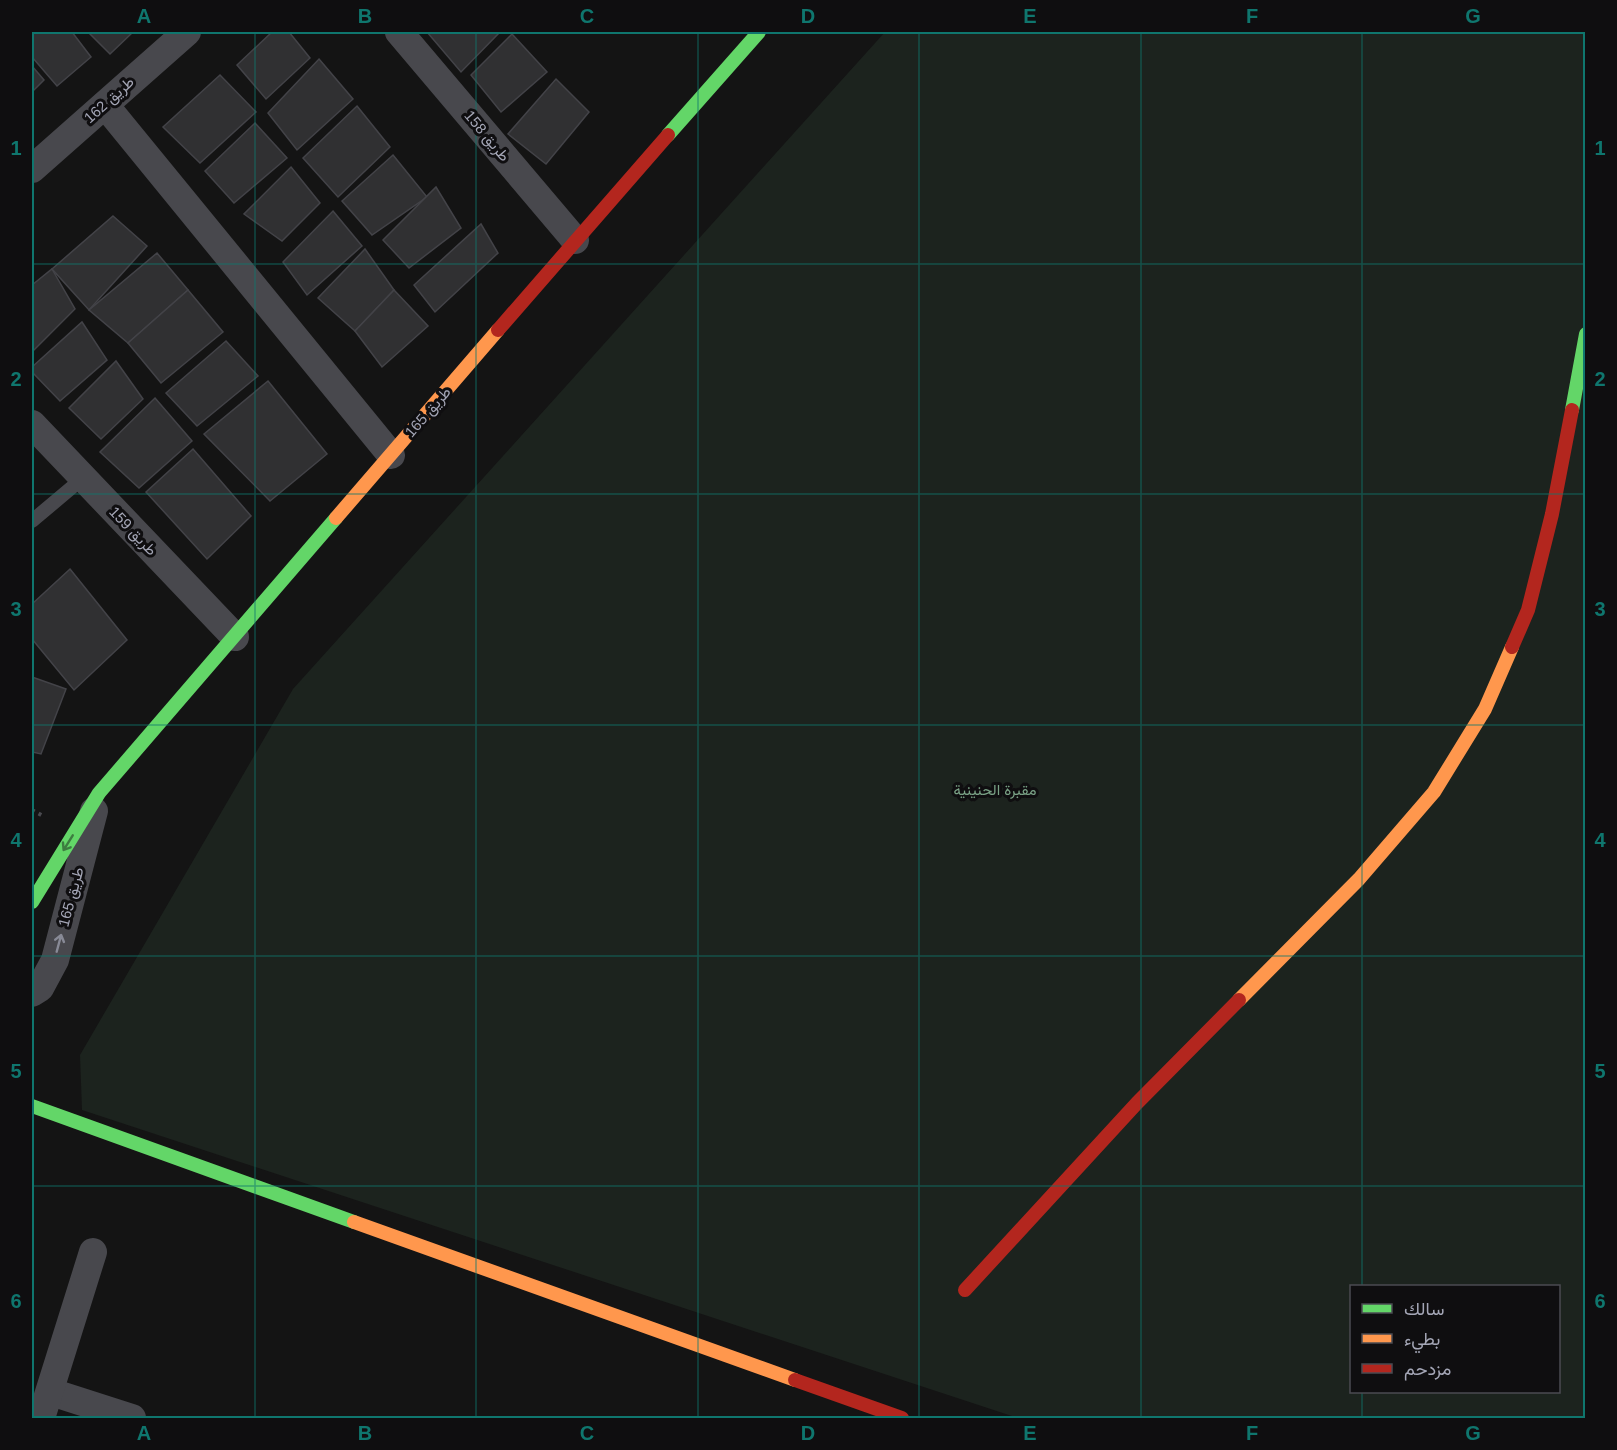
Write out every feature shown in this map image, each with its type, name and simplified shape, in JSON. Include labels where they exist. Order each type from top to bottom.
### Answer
[{"type":"street","name":"طريق 162","points":[[32,169],[187,32]]},
{"type":"street","name":"طريق 158","points":[[399,32],[575,240]]},
{"type":"street","name":"طريق 165","points":[[32,902],[99,793],[575,240],[759,32]]},
{"type":"street","points":[[105,105],[391,455]]},
{"type":"street","points":[[964,1290],[1137,1104],[1359,879],[1434,792],[1485,709],[1528,610],[1552,514],[1586,334]]},
{"type":"street","name":"طريق 159","points":[[32,424],[235,637]]},
{"type":"street","name":"طريق 165","points":[[32,993],[40,988],[55,960],[99,793]]},
{"type":"street","points":[[32,1106],[902,1419]]},
{"type":"street","points":[[41,1419],[93,1252]]},
{"type":"street","points":[[51,1392],[132,1419]]},
{"type":"lane","points":[[32,521],[83,478]]},
{"type":"green space","name":"مقبرة الحنينية","points":[[885,32],[1585,32],[1585,1418],[1018,1418],[82,1110],[80,1055],[293,689]]},
{"type":"building","points":[[32,32],[72,32],[91,57],[57,86],[32,57]]},
{"type":"building","points":[[88,32],[133,32],[110,54]]},
{"type":"building","points":[[272,32],[289,32],[310,58],[266,99],[237,65]]},
{"type":"building","points":[[427,32],[500,32],[461,72]]},
{"type":"building","points":[[512,34],[547,72],[501,112],[471,75]]},
{"type":"building","points":[[319,59],[353,99],[297,150],[268,113]]},
{"type":"building","points":[[32,66],[44,80],[32,92]]},
{"type":"building","points":[[220,75],[256,112],[200,163],[163,127]]},
{"type":"building","points":[[556,79],[589,112],[546,164],[508,134]]},
{"type":"building","points":[[357,106],[390,147],[338,197],[303,158]]},
{"type":"building","points":[[255,123],[287,158],[234,203],[205,171]]},
{"type":"building","points":[[393,155],[427,197],[372,235],[342,201]]},
{"type":"building","points":[[291,167],[320,203],[282,241],[244,214]]},
{"type":"building","points":[[436,187],[461,228],[409,268],[383,240]]},
{"type":"building","points":[[333,211],[362,246],[307,295],[283,262]]},
{"type":"building","points":[[113,216],[147,246],[89,310],[52,269]]},
{"type":"building","points":[[481,224],[498,253],[435,312],[414,285]]},
{"type":"building","points":[[365,249],[394,290],[355,331],[318,298]]},
{"type":"building","points":[[157,253],[188,290],[128,343],[89,310]]},
{"type":"building","points":[[52,269],[75,309],[32,352],[32,285]]},
{"type":"building","points":[[188,290],[223,332],[161,383],[128,343]]},
{"type":"building","points":[[394,290],[428,326],[382,367],[355,331]]},
{"type":"building","points":[[82,322],[107,360],[60,401],[32,372],[32,367]]},
{"type":"building","points":[[226,341],[258,376],[197,426],[166,393]]},
{"type":"building","points":[[116,361],[143,399],[101,439],[69,408]]},
{"type":"building","points":[[268,381],[327,454],[270,501],[204,434]]},
{"type":"building","points":[[155,398],[192,441],[139,488],[100,452]]},
{"type":"building","points":[[193,449],[251,516],[207,559],[146,492]]},
{"type":"building","points":[[70,569],[127,640],[74,690],[32,639],[32,604]]},
{"type":"building","points":[[32,677],[66,689],[41,754],[32,752]]},
{"type":"traffic: fast","points":[[668,135],[759,32]]},
{"type":"traffic: fast","points":[[1572,410],[1586,334]]},
{"type":"traffic: fast","points":[[32,902],[99,793],[336,518]]},
{"type":"traffic: fast","points":[[32,1106],[354,1222]]},
{"type":"traffic: slow","points":[[336,518],[498,330]]},
{"type":"traffic: slow","points":[[1239,1000],[1359,879],[1434,792],[1485,709],[1512,647]]},
{"type":"traffic: slow","points":[[354,1222],[795,1380]]},
{"type":"traffic: jam","points":[[498,330],[668,135]]},
{"type":"traffic: jam","points":[[1512,647],[1528,610],[1552,514],[1572,410]]},
{"type":"traffic: jam","points":[[965,1290],[1137,1103],[1239,1000]]},
{"type":"traffic: jam","points":[[795,1380],[902,1418]]}]
